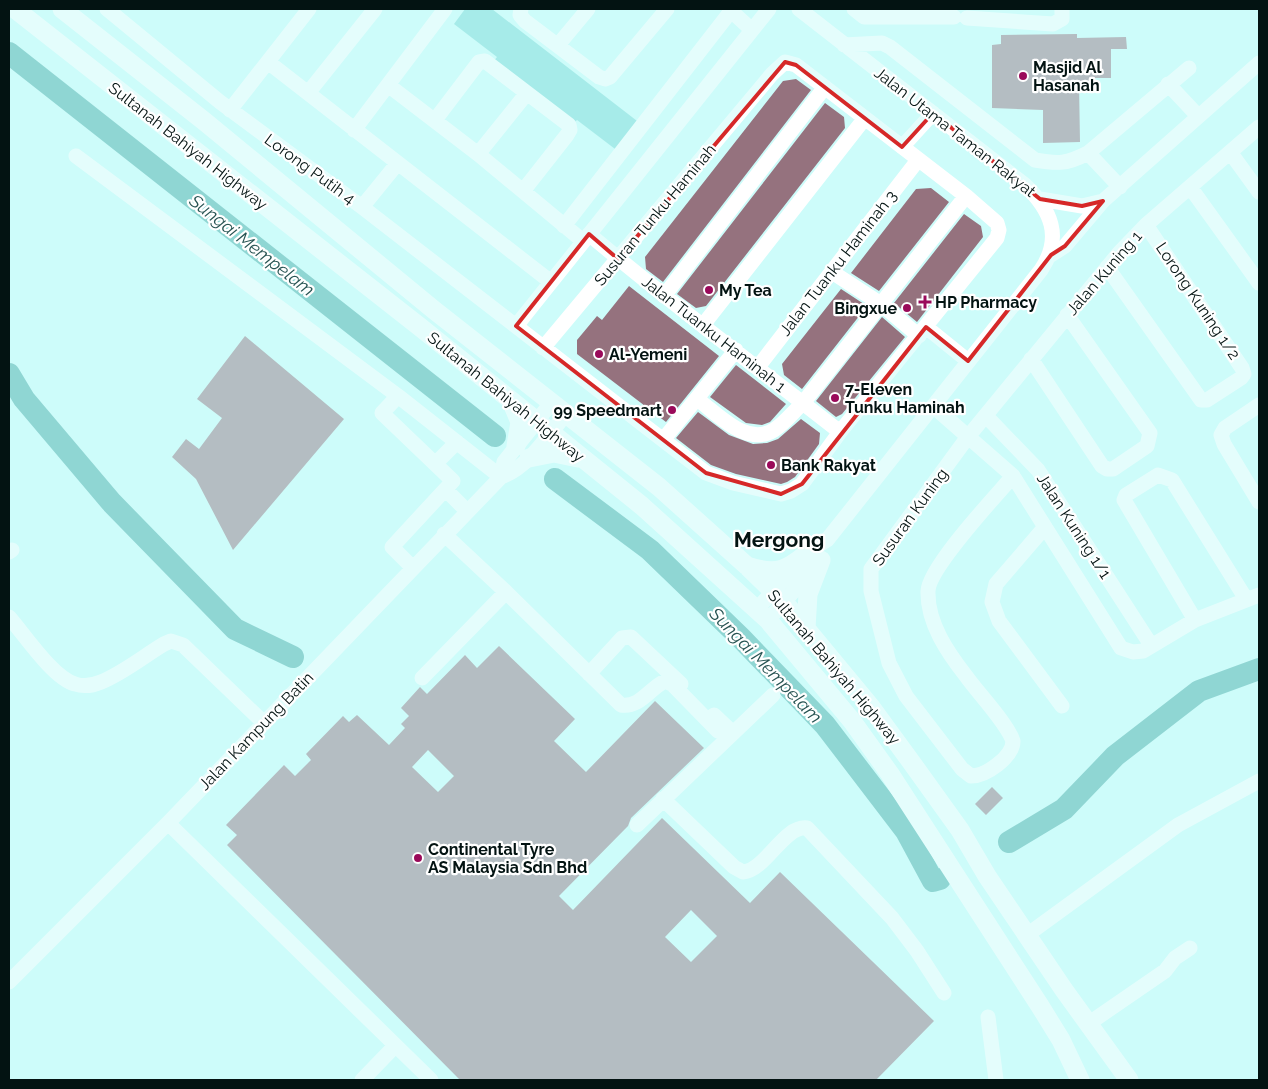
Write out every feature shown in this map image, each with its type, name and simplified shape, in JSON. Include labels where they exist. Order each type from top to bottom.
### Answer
[{"type":"main road","name":"Sultanah Bahiyah Highway","points":[[15,9],[536,420],[642,506],[762,615],[852,721],[937,844],[964,890],[1040,1006],[1075,1078]]},
{"type":"main road","name":"Sultanah Bahiyah Highway","points":[[62,9],[659,487],[747,566],[779,597],[870,707],[960,830],[987,876],[1027,936]]},
{"type":"main road","points":[[107,82],[127,60]]},
{"type":"main road","points":[[508,398],[516,409],[520,422],[522,452],[554,453],[584,460]]},
{"type":"main road","points":[[747,566],[761,571],[782,570],[816,555]]},
{"type":"main road","points":[[806,628],[808,594],[816,555]]},
{"type":"main road","points":[[1027,936],[1129,1080]]},
{"type":"street","name":"Lorong Putih 4","points":[[106,9],[230,110],[362,207],[543,348]]},
{"type":"street","points":[[308,93],[375,9]]},
{"type":"street","points":[[354,130],[445,9]]},
{"type":"street","points":[[521,9],[520,15],[524,21],[599,77],[605,79],[610,77],[667,9]]},
{"type":"street","points":[[558,46],[588,9]]},
{"type":"street","points":[[516,326],[769,9]]},
{"type":"street","name":"Jalan Utama Taman Rakyat","points":[[798,9],[1025,185],[1040,199],[1053,230],[1051,255]]},
{"type":"street","points":[[854,9],[864,17],[960,18],[1053,24],[1062,19],[1062,9]]},
{"type":"street","points":[[564,226],[730,10],[752,30]]},
{"type":"street","points":[[230,110],[268,62],[303,11]]},
{"type":"street","points":[[844,44],[882,43],[890,47],[1035,160],[1060,164],[1088,153],[1189,68]]},
{"type":"street","points":[[268,62],[551,282]]},
{"type":"street","points":[[435,120],[479,62],[489,63],[569,125],[570,130],[523,191]]},
{"type":"street","name":"Susuran Tunku Haminah","points":[[543,348],[772,74],[785,62],[796,65],[825,87],[966,196],[997,223],[999,230],[997,238],[922,332]]},
{"type":"street","points":[[762,615],[816,555],[1051,255],[1065,246],[1103,201],[1120,188],[1259,63]]},
{"type":"street","points":[[1168,84],[1198,116]]},
{"type":"street","name":"Jalan Tuanku Haminah 1","points":[[388,85],[478,154],[564,226],[618,259],[758,366],[840,432]]},
{"type":"street","points":[[664,296],[825,87]]},
{"type":"street","points":[[478,154],[527,93]]},
{"type":"street","points":[[902,148],[933,113]]},
{"type":"street","points":[[702,325],[865,118]]},
{"type":"street","name":"Jalan Kuning 1","points":[[968,438],[1107,267],[1146,225],[1259,127]]},
{"type":"street","points":[[1230,152],[1259,192]]},
{"type":"street","points":[[1088,153],[1120,188]]},
{"type":"street","points":[[76,156],[398,396],[501,476]]},
{"type":"street","name":"Jalan Tuanku Haminah 3","points":[[758,366],[918,160]]},
{"type":"street","points":[[362,207],[397,164]]},
{"type":"street","points":[[1190,187],[1259,283]]},
{"type":"street","points":[[697,398],[743,433],[754,435],[775,430],[803,403],[966,196]]},
{"type":"street","points":[[1040,199],[1082,206],[1103,201]]},
{"type":"street","name":"Lorong Kuning 1/2","points":[[1107,267],[1201,400],[1207,400],[1241,378],[1244,374],[1242,368],[1146,225]]},
{"type":"street","points":[[832,272],[968,362]]},
{"type":"street","points":[[1031,359],[1102,466],[1107,469],[1113,469],[1148,439],[1067,315]]},
{"type":"street","points":[[543,348],[706,473],[781,494],[791,491],[802,484],[840,432],[922,332]]},
{"type":"street","points":[[663,440],[736,350]]},
{"type":"street","points":[[398,396],[382,413],[453,481],[392,547],[412,567]]},
{"type":"street","points":[[1259,405],[1225,428],[1222,435],[1224,444],[1259,502]]},
{"type":"street","points":[[932,406],[1013,476],[1121,648],[1138,652],[1195,620],[1252,597],[1172,480],[1158,475],[1126,495],[1124,500],[1195,620]]},
{"type":"street","name":"Jalan Kampung Batin","points":[[522,452],[536,420],[559,408]]},
{"type":"street","name":"Jalan Kampung Batin","points":[[9,982],[168,823],[501,476],[504,462],[550,433],[559,408]]},
{"type":"street","name":"Jalan Kuning 1/1","points":[[986,416],[1038,470],[1151,645]]},
{"type":"street","name":"Susuran Kuning","points":[[968,438],[876,560],[870,579],[885,651],[900,685],[962,769],[971,776],[983,774],[1007,755],[1012,750],[1013,741],[944,645],[933,615],[928,591],[934,574],[941,564],[1013,476]]},
{"type":"street","points":[[436,463],[457,442]]},
{"type":"street","points":[[446,490],[467,511]]},
{"type":"street","points":[[1045,528],[996,584],[992,602],[999,621],[1062,706]]},
{"type":"street","points":[[444,534],[621,705],[628,706],[640,701],[657,684],[665,681],[672,684],[725,732]]},
{"type":"street","points":[[422,678],[506,592]]},
{"type":"street","points":[[9,616],[54,670],[67,681],[75,684],[93,684],[103,681],[171,641],[183,644],[264,723]]},
{"type":"street","points":[[589,674],[622,638],[631,636],[725,732]]},
{"type":"street","points":[[637,825],[725,732],[773,695]]},
{"type":"street","points":[[1027,936],[1178,825],[1259,781]]},
{"type":"street","points":[[663,799],[734,867],[743,872],[754,868],[797,829],[807,828],[892,918],[917,951],[944,993]]},
{"type":"street","points":[[168,823],[430,1080]]},
{"type":"street","points":[[1088,1024],[1165,971],[1175,958],[1190,948]]},
{"type":"street","points":[[988,1016],[996,1080]]},
{"type":"street","points":[[362,1080],[395,1046]]},
{"type":"highlighted area","points":[[785,62],[796,65],[902,147],[933,113],[1040,199],[1082,206],[1103,201],[1065,246],[1051,255],[968,361],[926,327],[802,484],[781,494],[706,473],[516,326],[589,234],[618,259]]},
{"type":"shaded area","points":[[465,9],[492,9],[641,124],[619,152],[577,120],[573,124],[493,62],[497,57],[454,24]]},
{"type":"building","points":[[1077,34],[1077,38],[1126,37],[1127,49],[1111,49],[1111,78],[1093,78],[1093,83],[1079,84],[1080,142],[1043,143],[1043,110],[992,108],[992,45],[1001,44],[1001,35]]},
{"type":"building","points":[[796,79],[811,90],[663,282],[646,269],[645,257],[783,81]]},
{"type":"building","points":[[825,103],[844,117],[845,128],[706,306],[696,308],[677,294]]},
{"type":"building","points":[[931,188],[949,202],[879,291],[851,273],[916,189]]},
{"type":"building","points":[[964,214],[981,226],[983,237],[917,322],[894,303]]},
{"type":"building","points":[[629,286],[719,356],[666,422],[577,354],[577,340],[597,316],[602,320]]},
{"type":"building","points":[[841,289],[867,306],[802,389],[784,375],[782,364]]},
{"type":"building","points":[[882,317],[905,337],[842,414],[836,417],[816,401]]},
{"type":"building","points":[[245,336],[344,419],[233,550],[196,479],[172,457],[186,439],[199,449],[222,418],[197,399]]},
{"type":"building","points":[[736,365],[786,404],[770,422],[762,425],[746,423],[710,397]]},
{"type":"building","points":[[698,412],[729,435],[753,444],[767,443],[778,439],[801,419],[820,433],[819,444],[795,477],[787,482],[781,484],[736,474],[711,465],[676,438]]},
{"type":"building","name":"Continental Tyre AS Malaysia Sdn Bhd","points":[[499,646],[575,719],[554,741],[586,772],[655,701],[704,748],[631,818],[628,826],[559,896],[573,910],[662,818],[750,903],[780,872],[934,1021],[876,1080],[460,1080],[227,845],[237,835],[226,825],[284,765],[295,776],[311,760],[306,754],[343,716],[349,722],[357,715],[389,745],[405,728],[401,724],[409,716],[401,708],[420,687],[427,694],[465,655],[477,668]],"holes":[[[428,750],[454,776],[438,792],[412,767]],[[691,910],[717,936],[691,962],[665,937]]]},
{"type":"building","points":[[992,787],[1003,798],[986,815],[975,804]]},
{"type":"waterway","name":"Sungai Mempelam","points":[[9,53],[495,436]]},
{"type":"waterway","points":[[9,374],[24,399],[112,503],[235,629],[293,657]]},
{"type":"waterway","name":"Sungai Mempelam","points":[[555,479],[650,550],[741,638],[825,725],[906,831],[933,881],[940,879]]},
{"type":"waterway","name":"Sungai Mempelam","points":[[1009,842],[1064,809],[1115,756],[1199,691],[1259,669]]},
{"type":"place","name":"Masjid Al Hasanah","points":[[1023,76]]},
{"type":"place","name":"My Tea","points":[[709,290]]},
{"type":"place","name":"HP Pharmacy","points":[[925,302]]},
{"type":"place","name":"Bingxue","points":[[907,308]]},
{"type":"place","name":"Al-Yemeni","points":[[599,354]]},
{"type":"place","name":"7-Eleven Tunku Haminah","points":[[835,398]]},
{"type":"place","name":"99 Speedmart","points":[[672,410]]},
{"type":"place","name":"Bank Rakyat","points":[[771,465]]},
{"type":"place","name":"Continental Tyre AS Malaysia Sdn Bhd","points":[[418,858]]},
{"type":"district","name":"Mergong","points":[[779,539]]}]
